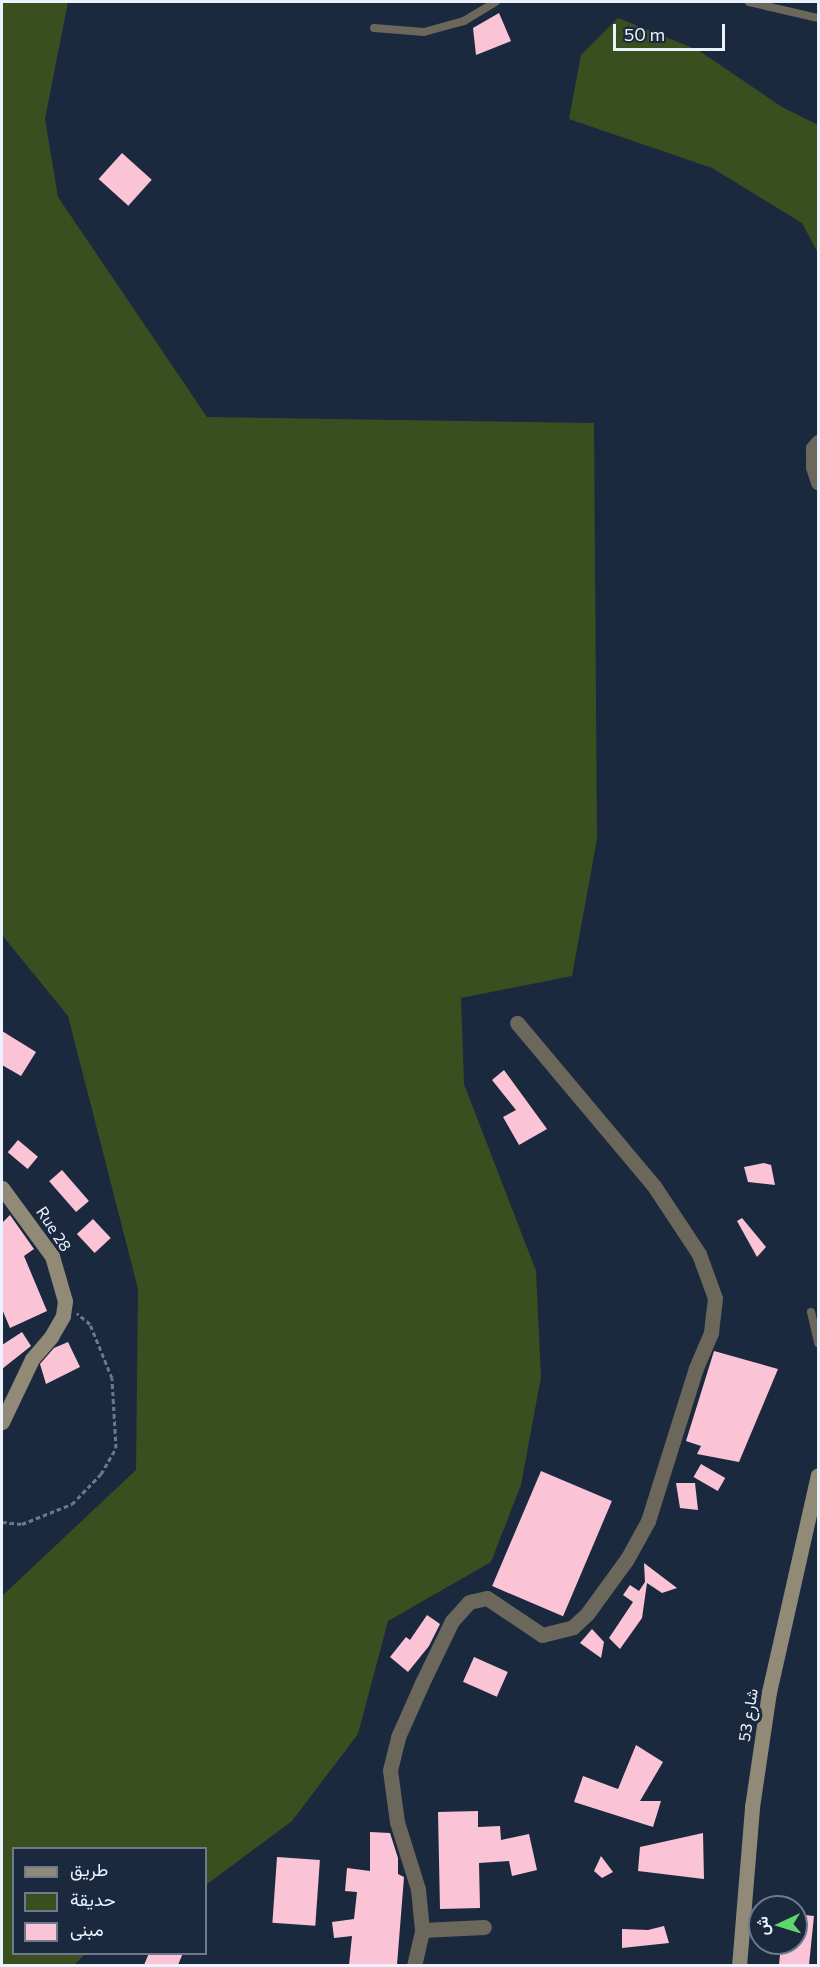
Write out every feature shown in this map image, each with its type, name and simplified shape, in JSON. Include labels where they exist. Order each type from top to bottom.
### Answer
[{"type":"street","points":[[819,442],[813,448],[813,467],[819,482]]},
{"type":"street","points":[[414,1965],[422,1930],[418,1889],[397,1822],[390,1770],[398,1737],[422,1683],[452,1621],[468,1602],[479,1597],[487,1598],[542,1635],[573,1627],[587,1614],[627,1559],[648,1521],[696,1368],[711,1333],[715,1298],[699,1254],[654,1186],[517,1023]]},
{"type":"street","name":"Rue 28","points":[[2,1188],[52,1256],[62,1282],[65,1308]]},
{"type":"street","points":[[2,1422],[32,1359],[51,1337],[65,1308]]},
{"type":"street","name":"شارع 53","points":[[739,1965],[752,1807],[769,1692],[819,1474]]},
{"type":"street","points":[[422,1930],[484,1927]]},
{"type":"lane","points":[[374,28],[424,32],[464,21],[496,2]]},
{"type":"lane","points":[[749,2],[819,18]]},
{"type":"lane","points":[[811,1312],[819,1343]]},
{"type":"path","points":[[2,1522],[22,1524],[72,1504],[101,1474],[116,1448],[112,1378],[90,1324],[65,1308]]},
{"type":"green space","points":[[2,2],[68,2],[45,119],[58,197],[207,417],[594,423],[597,839],[572,976],[461,998],[464,1084],[536,1271],[541,1377],[521,1485],[491,1562],[388,1621],[358,1734],[292,1821],[207,1884],[207,1847],[12,1847],[12,1955],[84,1955],[73,1966],[2,1965],[2,1596],[136,1470],[138,1289],[68,1016],[2,935]]},
{"type":"green space","points":[[618,18],[698,50],[782,107],[818,125],[818,253],[802,223],[712,168],[569,119],[581,55]]},
{"type":"building","points":[[499,13],[511,41],[476,55],[473,28]]},
{"type":"building","points":[[122,153],[152,180],[128,206],[99,179]]},
{"type":"building","points":[[2,1031],[36,1052],[21,1076],[2,1065]]},
{"type":"building","points":[[504,1070],[547,1129],[519,1145],[503,1117],[516,1110],[492,1080]]},
{"type":"building","points":[[18,1140],[38,1157],[28,1169],[8,1152]]},
{"type":"building","points":[[764,1163],[771,1165],[775,1185],[748,1182],[744,1167]]},
{"type":"building","points":[[62,1170],[89,1201],[76,1212],[49,1181]]},
{"type":"building","points":[[10,1215],[34,1249],[24,1256],[47,1311],[10,1328],[2,1309],[2,1223]]},
{"type":"building","points":[[742,1218],[766,1247],[757,1257],[737,1221]]},
{"type":"building","points":[[93,1219],[111,1238],[95,1253],[77,1234]]},
{"type":"building","points":[[22,1332],[31,1346],[2,1369],[2,1345]]},
{"type":"building","points":[[68,1342],[80,1367],[46,1384],[40,1364],[54,1348]]},
{"type":"building","points":[[714,1351],[778,1369],[739,1462],[697,1454],[701,1446],[686,1441]]},
{"type":"building","points":[[701,1464],[725,1478],[718,1491],[694,1477]]},
{"type":"building","points":[[541,1471],[612,1501],[563,1616],[492,1586]]},
{"type":"building","points":[[676,1483],[695,1483],[698,1510],[680,1508]]},
{"type":"building","points":[[644,1563],[677,1588],[662,1593],[647,1583],[642,1618],[620,1649],[609,1638],[633,1602],[623,1595],[630,1585],[639,1591],[645,1582]]},
{"type":"building","points":[[427,1615],[440,1624],[429,1646],[408,1672],[390,1657],[406,1637],[410,1640]]},
{"type":"building","points":[[592,1629],[604,1642],[601,1658],[580,1643]]},
{"type":"building","points":[[474,1657],[508,1672],[497,1697],[463,1682]]},
{"type":"building","points":[[636,1745],[663,1762],[640,1801],[661,1801],[653,1827],[574,1802],[583,1776],[618,1789]]},
{"type":"building","points":[[478,1811],[478,1827],[500,1826],[501,1840],[529,1834],[537,1870],[512,1876],[509,1861],[479,1863],[480,1908],[440,1909],[438,1812]]},
{"type":"building","points":[[370,1832],[390,1833],[398,1858],[398,1874],[404,1877],[397,1965],[349,1965],[352,1936],[334,1938],[332,1922],[354,1919],[357,1892],[345,1891],[347,1868],[370,1871]]},
{"type":"building","points":[[703,1833],[704,1879],[638,1871],[640,1847]]},
{"type":"building","points":[[601,1856],[613,1872],[602,1878],[594,1871]]},
{"type":"building","points":[[277,1857],[320,1860],[315,1926],[272,1923]]},
{"type":"building","points":[[808,1915],[814,1916],[809,1965],[779,1965],[780,1955],[808,1955]]},
{"type":"building","points":[[664,1926],[669,1943],[622,1948],[622,1929],[648,1930]]},
{"type":"building","points":[[148,1955],[182,1955],[178,1965],[144,1965]]}]
